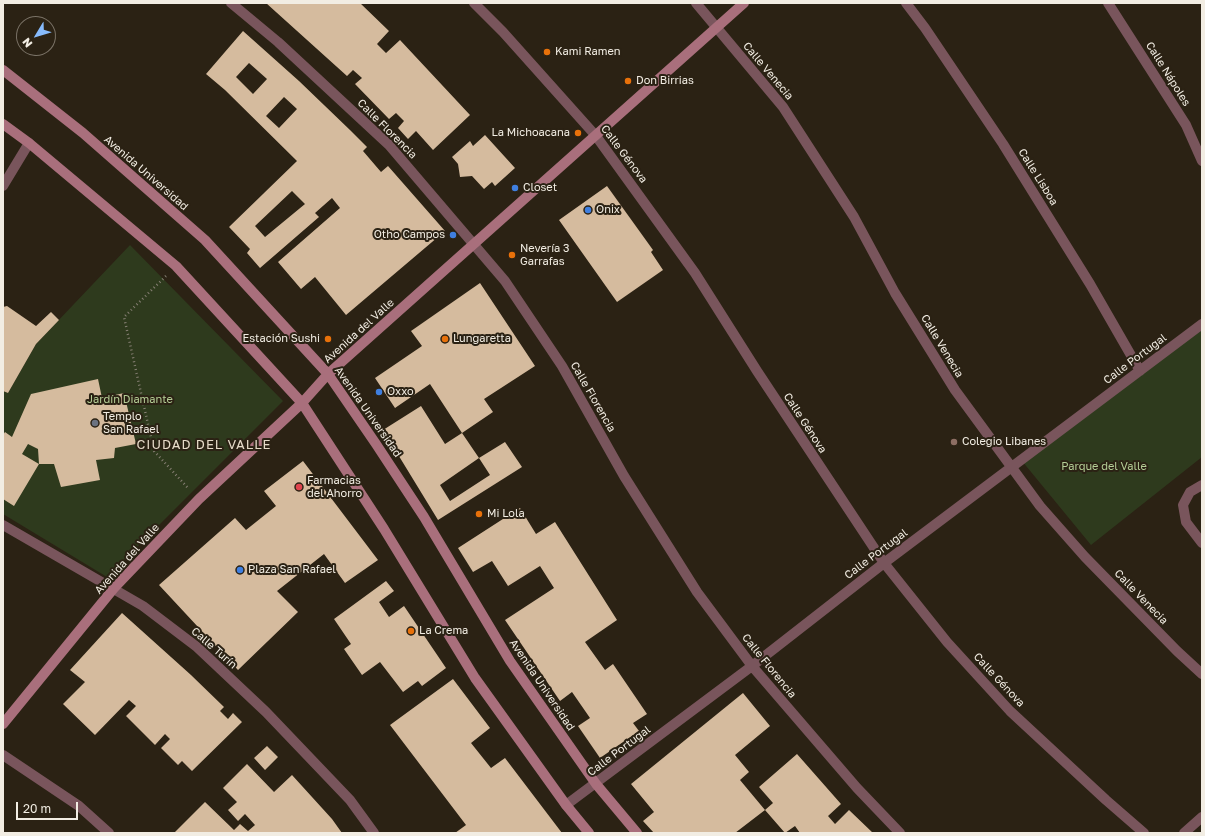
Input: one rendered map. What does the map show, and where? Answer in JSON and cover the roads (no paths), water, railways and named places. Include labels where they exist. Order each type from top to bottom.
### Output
[{"type":"main road","name":"Avenida del Valle","points":[[3,724],[114,588],[199,499],[302,403],[328,374],[744,3]]},
{"type":"main road","name":"Avenida Universidad","points":[[3,70],[83,133],[205,240],[328,374],[424,517],[510,661],[596,784],[637,833]]},
{"type":"main road","points":[[3,124],[29,143],[176,266],[302,403],[384,529],[475,678],[566,805],[589,833]]},
{"type":"street","name":"Calle Florencia","points":[[231,3],[278,42],[389,145],[505,281],[562,366],[624,476],[697,592],[752,666],[857,788],[900,833]]},
{"type":"street","name":"Calle Génova","points":[[474,3],[503,32],[596,136],[695,273],[770,391],[884,563],[947,642],[1010,711],[1144,833]]},
{"type":"street","name":"Calle Venecia","points":[[696,3],[783,107],[854,217],[895,293],[955,390],[1040,506],[1085,557],[1202,674]]},
{"type":"street","name":"Calle Lisboa","points":[[906,3],[926,28],[1007,151],[1090,284],[1140,371]]},
{"type":"street","name":"Calle Nápoles","points":[[1108,3],[1186,125],[1202,161]]},
{"type":"street","points":[[3,186],[29,143]]},
{"type":"street","name":"Calle Portugal","points":[[566,805],[596,784],[752,666],[884,563],[1202,324]]},
{"type":"street","points":[[1202,485],[1190,492],[1183,505],[1186,522],[1202,542]]},
{"type":"street","name":"Calle Turín","points":[[3,525],[143,606],[197,648],[260,707],[350,800],[374,833]]},
{"type":"street","points":[[3,755],[79,806],[109,833]]},
{"type":"street","points":[[1184,833],[1202,817]]},
{"type":"place","name":"Kami Ramen","points":[[547,52]]},
{"type":"place","name":"Don Birrias","points":[[628,81]]},
{"type":"place","name":"La Michoacana","points":[[578,133]]},
{"type":"place","name":"Closet","points":[[515,188]]},
{"type":"place","name":"Onix","points":[[588,210]]},
{"type":"place","name":"Otho Campos","points":[[453,235]]},
{"type":"place","name":"Nevería 3 Garrafas","points":[[512,255]]},
{"type":"place","name":"Estación Sushi","points":[[328,339]]},
{"type":"place","name":"Lungaretta","points":[[445,339]]},
{"type":"place","name":"Oxxo","points":[[379,392]]},
{"type":"place","name":"Templo San Rafael","points":[[95,423]]},
{"type":"place","name":"Colegio Libanes","points":[[954,442]]},
{"type":"place","name":"Farmacias del Ahorro","points":[[299,487]]},
{"type":"place","name":"Mi Lola","points":[[479,514]]},
{"type":"place","name":"Plaza San Rafael","points":[[240,570]]},
{"type":"place","name":"La Crema","points":[[411,631]]},
{"type":"district","name":"CIUDAD DEL VALLE","points":[[204,445]]},
{"type":"park label","name":"Jardín Diamante","points":[[130,400]]},
{"type":"park label","name":"Parque del Valle","points":[[1104,467]]}]
